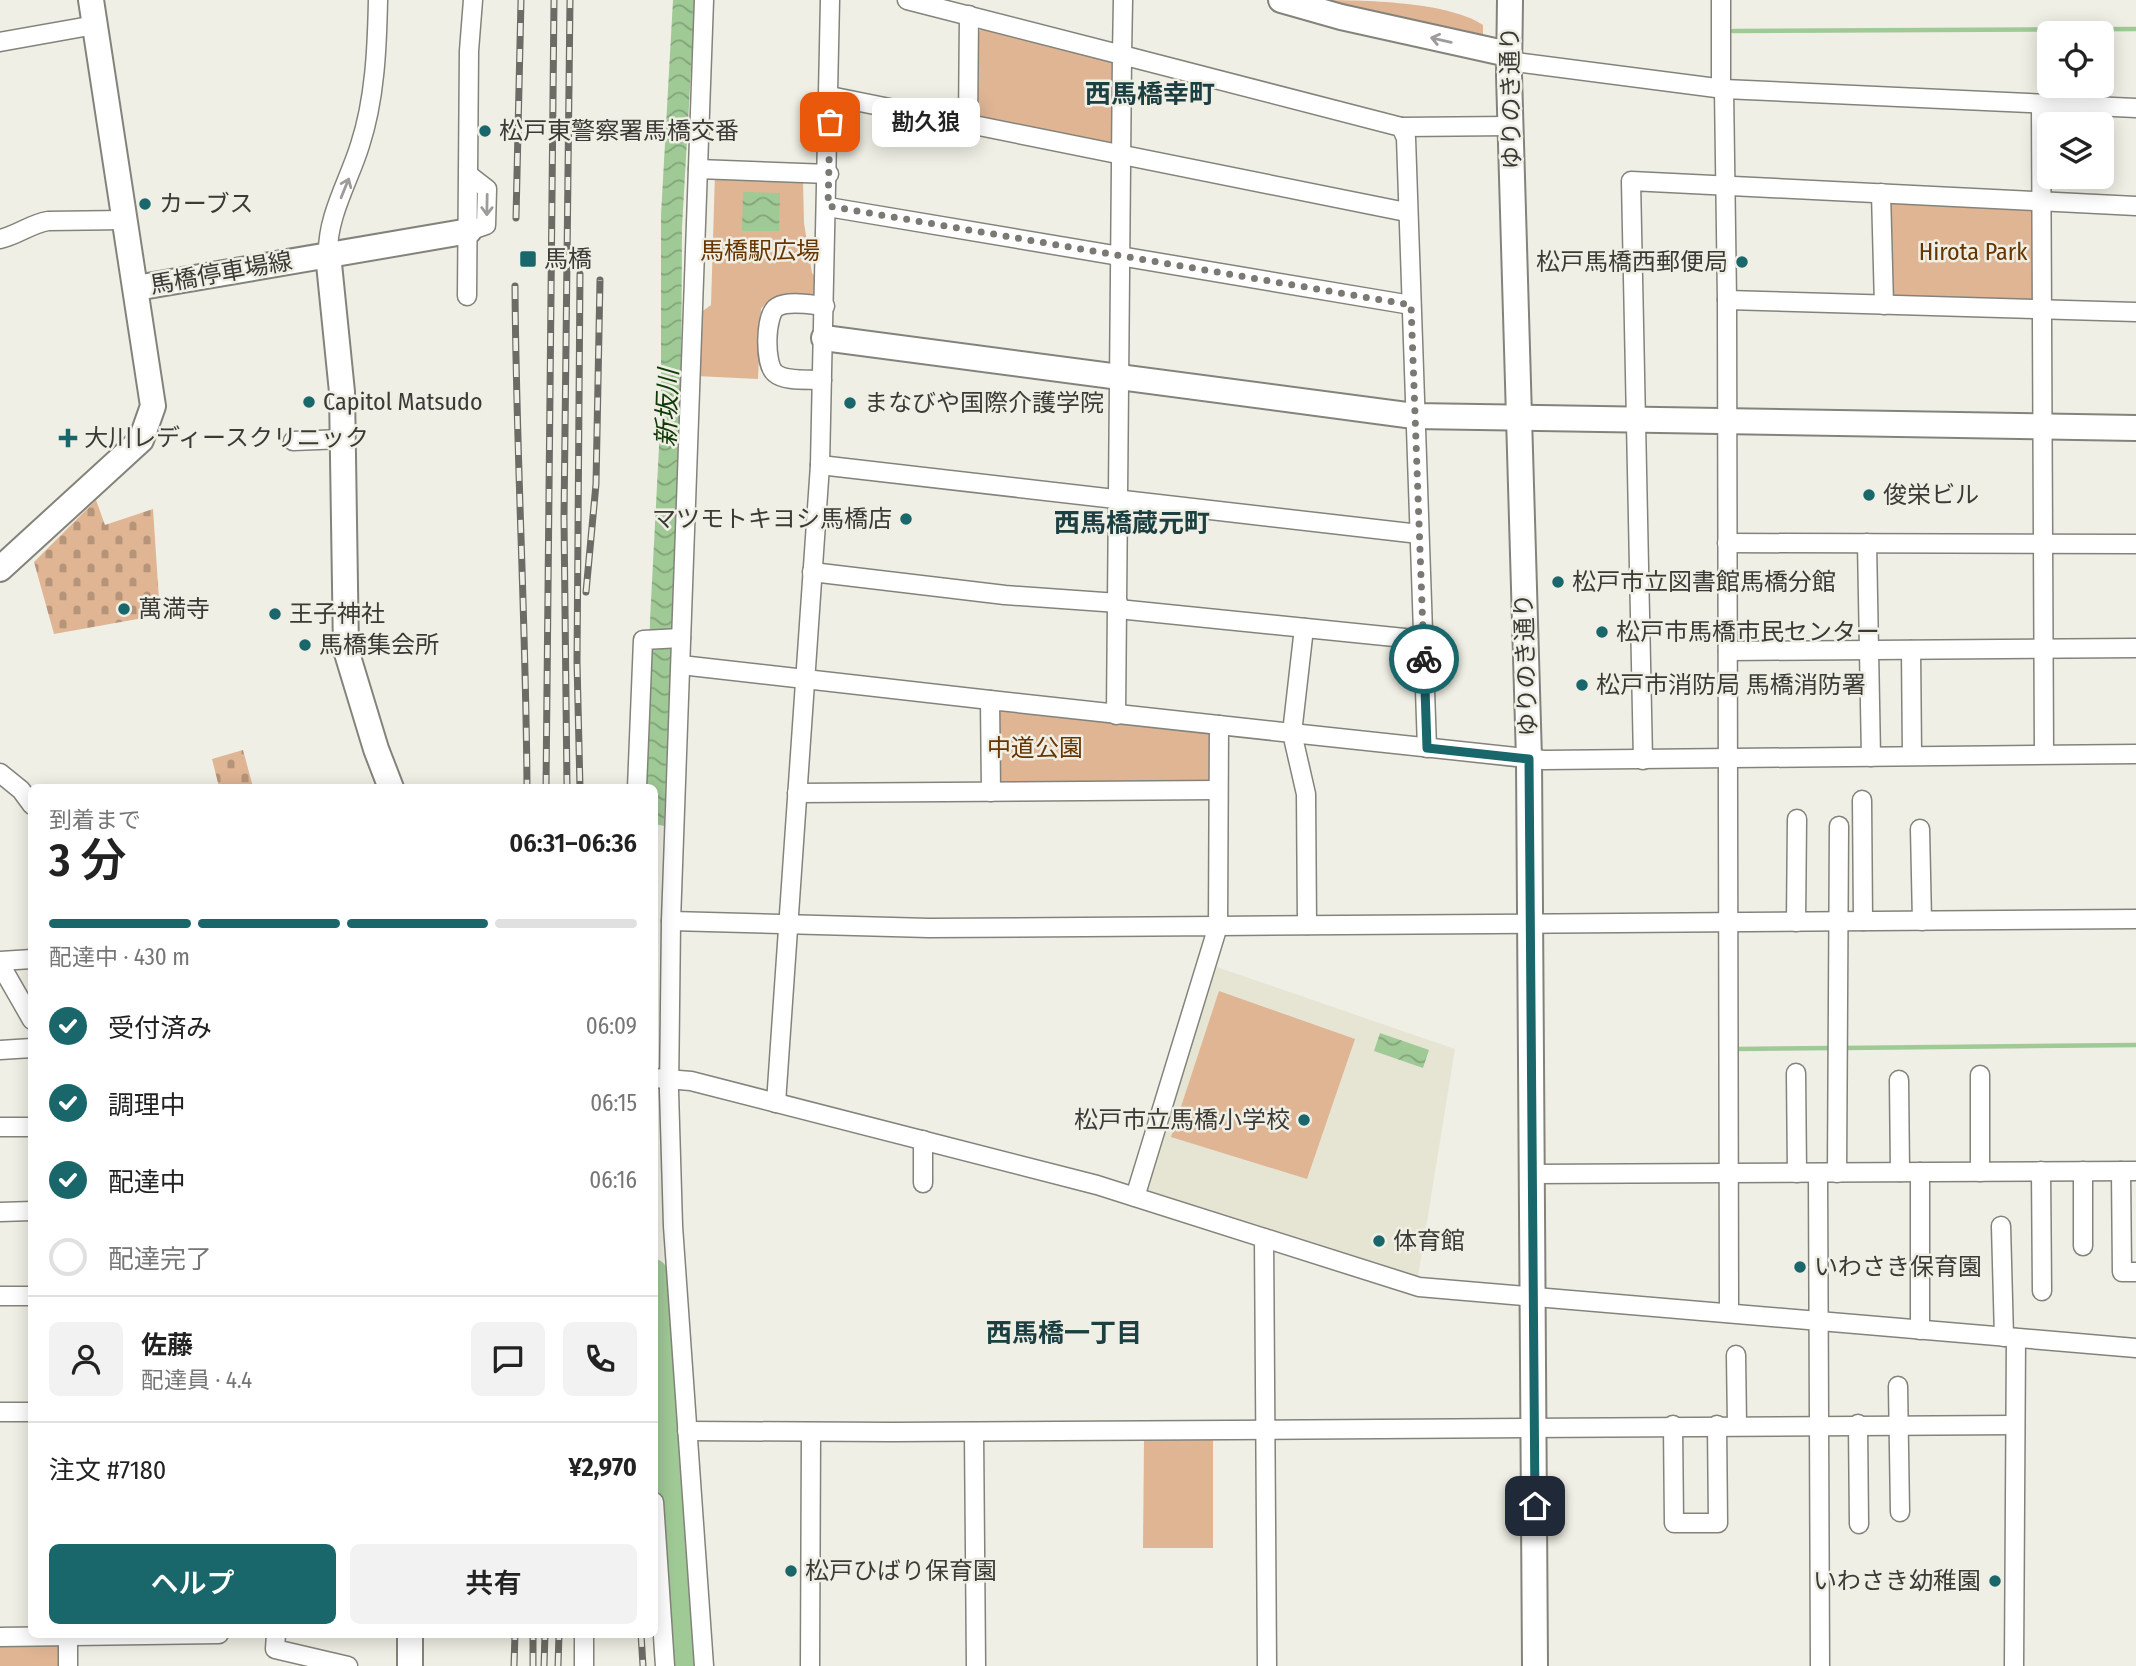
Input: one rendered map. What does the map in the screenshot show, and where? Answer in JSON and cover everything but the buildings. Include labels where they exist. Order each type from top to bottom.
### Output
[{"type":"street","name":"馬橋停車場線","points":[[91,0],[136,288],[469,231]]},
{"type":"street","points":[[378,0],[368,113],[361,144],[331,227],[328,254],[342,392],[346,650],[389,784]]},
{"type":"street","points":[[467,296],[469,51],[473,0]]},
{"type":"street","points":[[704,0],[681,665],[662,1078],[704,1666]]},
{"type":"street","points":[[776,1103],[820,465],[829,174],[830,0]]},
{"type":"street","points":[[907,0],[1401,127],[1511,126]]},
{"type":"street","points":[[1115,715],[1123,0]]},
{"type":"street","points":[[1267,0],[1508,58],[1722,88],[2136,108]]},
{"type":"street","points":[[1281,0],[1306,8]]},
{"type":"street","points":[[1721,0],[1727,300],[1728,1312]]},
{"type":"street","name":"ゆりのき通り","points":[[1507,1],[1529,759],[1535,1666]]},
{"type":"street","points":[[968,124],[969,15]]},
{"type":"street","points":[[0,42],[95,25]]},
{"type":"street","points":[[830,96],[1406,212]]},
{"type":"street","points":[[2040,104],[2044,754]]},
{"type":"street","points":[[1401,127],[1406,138],[1406,212],[1427,748]]},
{"type":"street","points":[[698,169],[829,174]]},
{"type":"street","points":[[1643,760],[1631,181],[2136,206]]},
{"type":"street","points":[[1881,193],[1884,305]]},
{"type":"street","points":[[828,206],[1411,305]]},
{"type":"street","points":[[0,239],[15,236],[36,223],[48,220],[124,220]]},
{"type":"street","points":[[0,569],[141,440],[148,426],[153,393],[136,288]]},
{"type":"street","points":[[1727,300],[2136,313]]},
{"type":"street","points":[[822,380],[775,374],[768,359],[769,318],[772,311],[785,304],[825,306]]},
{"type":"street","points":[[824,338],[1414,416],[2136,428]]},
{"type":"street","points":[[293,441],[343,439]]},
{"type":"street","points":[[820,465],[1419,534]]},
{"type":"street","points":[[1727,543],[2136,544]]},
{"type":"street","points":[[1867,543],[1871,757]]},
{"type":"street","points":[[812,572],[1424,640]]},
{"type":"street","points":[[1304,628],[1292,733],[1306,794],[1307,925]]},
{"type":"street","points":[[637,784],[643,640],[681,638]]},
{"type":"street","points":[[1728,651],[2136,648]]},
{"type":"street","points":[[1911,650],[1912,755]]},
{"type":"street","points":[[681,665],[1529,759],[2136,754]]},
{"type":"street","points":[[990,700],[991,792]]},
{"type":"street","points":[[1135,1197],[1218,926],[1219,725]]},
{"type":"street","points":[[0,772],[28,801]]},
{"type":"street","points":[[797,793],[1218,790]]},
{"type":"street","points":[[1862,800],[1863,922]]},
{"type":"street","points":[[1796,922],[1797,819]]},
{"type":"street","points":[[1837,1172],[1839,825]]},
{"type":"street","points":[[1920,829],[1922,921]]},
{"type":"street","points":[[671,921],[938,928],[2136,919]]},
{"type":"street","points":[[28,960],[0,963],[28,1013]]},
{"type":"street","points":[[0,1050],[28,1048]]},
{"type":"street","points":[[1796,1073],[1797,1173]]},
{"type":"street","points":[[1980,1075],[1980,1172]]},
{"type":"street","points":[[662,1078],[776,1103],[1135,1197],[1419,1287],[2136,1348]]},
{"type":"street","points":[[1899,1080],[1900,1172]]},
{"type":"street","points":[[0,1127],[28,1127]]},
{"type":"street","points":[[923,1140],[923,1183]]},
{"type":"street","points":[[2041,1171],[2042,1291]]},
{"type":"street","points":[[2082,1246],[2083,1171]]},
{"type":"street","points":[[1532,1174],[2129,1171],[2122,1272],[2136,1272]]},
{"type":"street","points":[[1920,1172],[1920,1330]]},
{"type":"street","points":[[1818,1173],[1820,1666]]},
{"type":"street","points":[[0,1212],[28,1211]]},
{"type":"street","points":[[2001,1226],[2015,1425],[2014,1666]]},
{"type":"street","points":[[1264,1238],[1267,1666]]},
{"type":"street","points":[[0,1296],[28,1296]]},
{"type":"street","points":[[1735,1355],[1737,1425]]},
{"type":"street","points":[[1899,1386],[1900,1512]]},
{"type":"street","points":[[0,1412],[28,1412]]},
{"type":"street","points":[[687,1431],[974,1432],[1819,1424],[2015,1425]]},
{"type":"street","points":[[1858,1424],[1859,1524]]},
{"type":"street","points":[[1673,1425],[1674,1523],[1718,1523],[1717,1425]]},
{"type":"street","points":[[810,1666],[811,1432]]},
{"type":"street","points":[[974,1432],[976,1666]]},
{"type":"street","points":[[658,1562],[665,1666]]},
{"type":"street","points":[[0,1637],[28,1636]]},
{"type":"street","points":[[68,1638],[68,1666]]},
{"type":"street","points":[[410,1638],[410,1666]]},
{"type":"street","points":[[584,1638],[584,1666]]},
{"type":"street","points":[[274,1650],[348,1666]]},
{"type":"shaded area","name":"松戸市立馬橋小学校","points":[[1214,966],[1455,1049],[1418,1277],[1143,1192]]},
{"type":"green space","points":[[1307,0],[1374,1],[1423,6],[1466,17],[1483,25],[1483,34],[1470,39]]},
{"type":"green space","points":[[985,25],[1108,58],[1117,65],[1116,138],[1112,144],[979,119],[975,115],[975,36]]},
{"type":"green space","name":"馬橋駅広場","points":[[715,173],[803,180],[804,223],[812,273],[818,279],[818,295],[780,296],[761,309],[758,379],[696,376],[700,313],[711,305]]},
{"type":"green space","name":"Hirota Park","points":[[1888,202],[2027,205],[2036,215],[2036,297],[2030,303],[1893,296]]},
{"type":"green space","points":[[96,500],[105,525],[153,509],[160,615],[54,634],[34,562]]},
{"type":"green space","name":"中道公園","points":[[1005,708],[1208,731],[1214,750],[1210,780],[1207,785],[1000,783],[996,777],[996,715]]},
{"type":"green space","points":[[243,750],[252,784],[218,784],[212,759]]},
{"type":"green space","points":[[1219,991],[1355,1039],[1307,1179],[1171,1137]]},
{"type":"green space","points":[[1144,1440],[1213,1440],[1213,1548],[1143,1548]]},
{"type":"green space","points":[[0,1643],[61,1644],[61,1666],[0,1666]]},
{"type":"water","points":[[673,0],[695,0],[682,227],[681,419],[664,826],[658,825],[658,784],[646,784],[650,620],[661,409],[661,215]]},
{"type":"water","points":[[743,192],[780,193],[779,231],[742,231]]},
{"type":"water","points":[[1380,1033],[1429,1050],[1423,1068],[1374,1051]]},
{"type":"waterway","points":[[1733,31],[2136,29]]},
{"type":"waterway","points":[[1843,1048],[2136,1045]]},
{"type":"waterway","points":[[1737,1049],[1834,1048]]},
{"type":"waterway","name":"新坂川","points":[[658,1326],[683,1666]]},
{"type":"railway","points":[[516,218],[521,0]]},
{"type":"railway","points":[[546,784],[554,0]]},
{"type":"railway","points":[[567,784],[564,518],[570,0]]},
{"type":"railway","points":[[580,274],[577,662],[580,784]]},
{"type":"railway","points":[[586,592],[596,484],[600,280]]},
{"type":"railway","points":[[515,286],[527,784]]},
{"type":"railway","points":[[514,1666],[515,1638]]},
{"type":"railway","points":[[533,1638],[533,1666]]},
{"type":"railway","points":[[544,1666],[545,1638]]},
{"type":"railway","points":[[558,1666],[559,1638]]},
{"type":"railway","points":[[641,1638],[643,1666]]},
{"type":"way so far","points":[[830,122],[828,206],[1411,305],[1424,659]]},
{"type":"place","name":"勘久狼","points":[[830,122]]},
{"type":"place","name":"松戸東警察署馬橋交番","points":[[485,131]]},
{"type":"place","name":"カーブス","points":[[145,204]]},
{"type":"place","name":"馬橋","points":[[528,259]]},
{"type":"place","name":"松戸馬橋西郵便局","points":[[1742,262]]},
{"type":"place","name":"Capitol Matsudo","points":[[309,402]]},
{"type":"place","name":"まなびや国際介護学院","points":[[850,403]]},
{"type":"place","name":"大川レディースクリニック","points":[[68,438]]},
{"type":"place","name":"俊栄ビル","points":[[1869,495]]},
{"type":"place","name":"マツモトキヨシ馬橋店","points":[[906,519]]},
{"type":"place","name":"松戸市立図書館馬橋分館","points":[[1558,582]]},
{"type":"place","name":"萬満寺","points":[[124,609]]},
{"type":"place","name":"王子神社","points":[[275,614]]},
{"type":"place","name":"松戸市馬橋市民センター","points":[[1602,632]]},
{"type":"place","name":"馬橋集会所","points":[[305,645]]},
{"type":"place","name":"松戸市消防局 馬橋消防署","points":[[1582,685]]},
{"type":"place","name":"松戸市立馬橋小学校","points":[[1304,1120]]},
{"type":"place","name":"体育館","points":[[1379,1241]]},
{"type":"place","name":"いわさき保育園","points":[[1800,1267]]},
{"type":"place","name":"松戸ひばり保育園","points":[[791,1571]]},
{"type":"place","name":"いわさき幼稚園","points":[[1995,1581]]},
{"type":"district","name":"西馬橋幸町","points":[[1150,94]]},
{"type":"district","name":"西馬橋蔵元町","points":[[1132,523]]},
{"type":"district","name":"西馬橋一丁目","points":[[1064,1333]]},
{"type":"route","points":[[1424,659],[1427,748],[1529,759],[1535,1506]]}]
